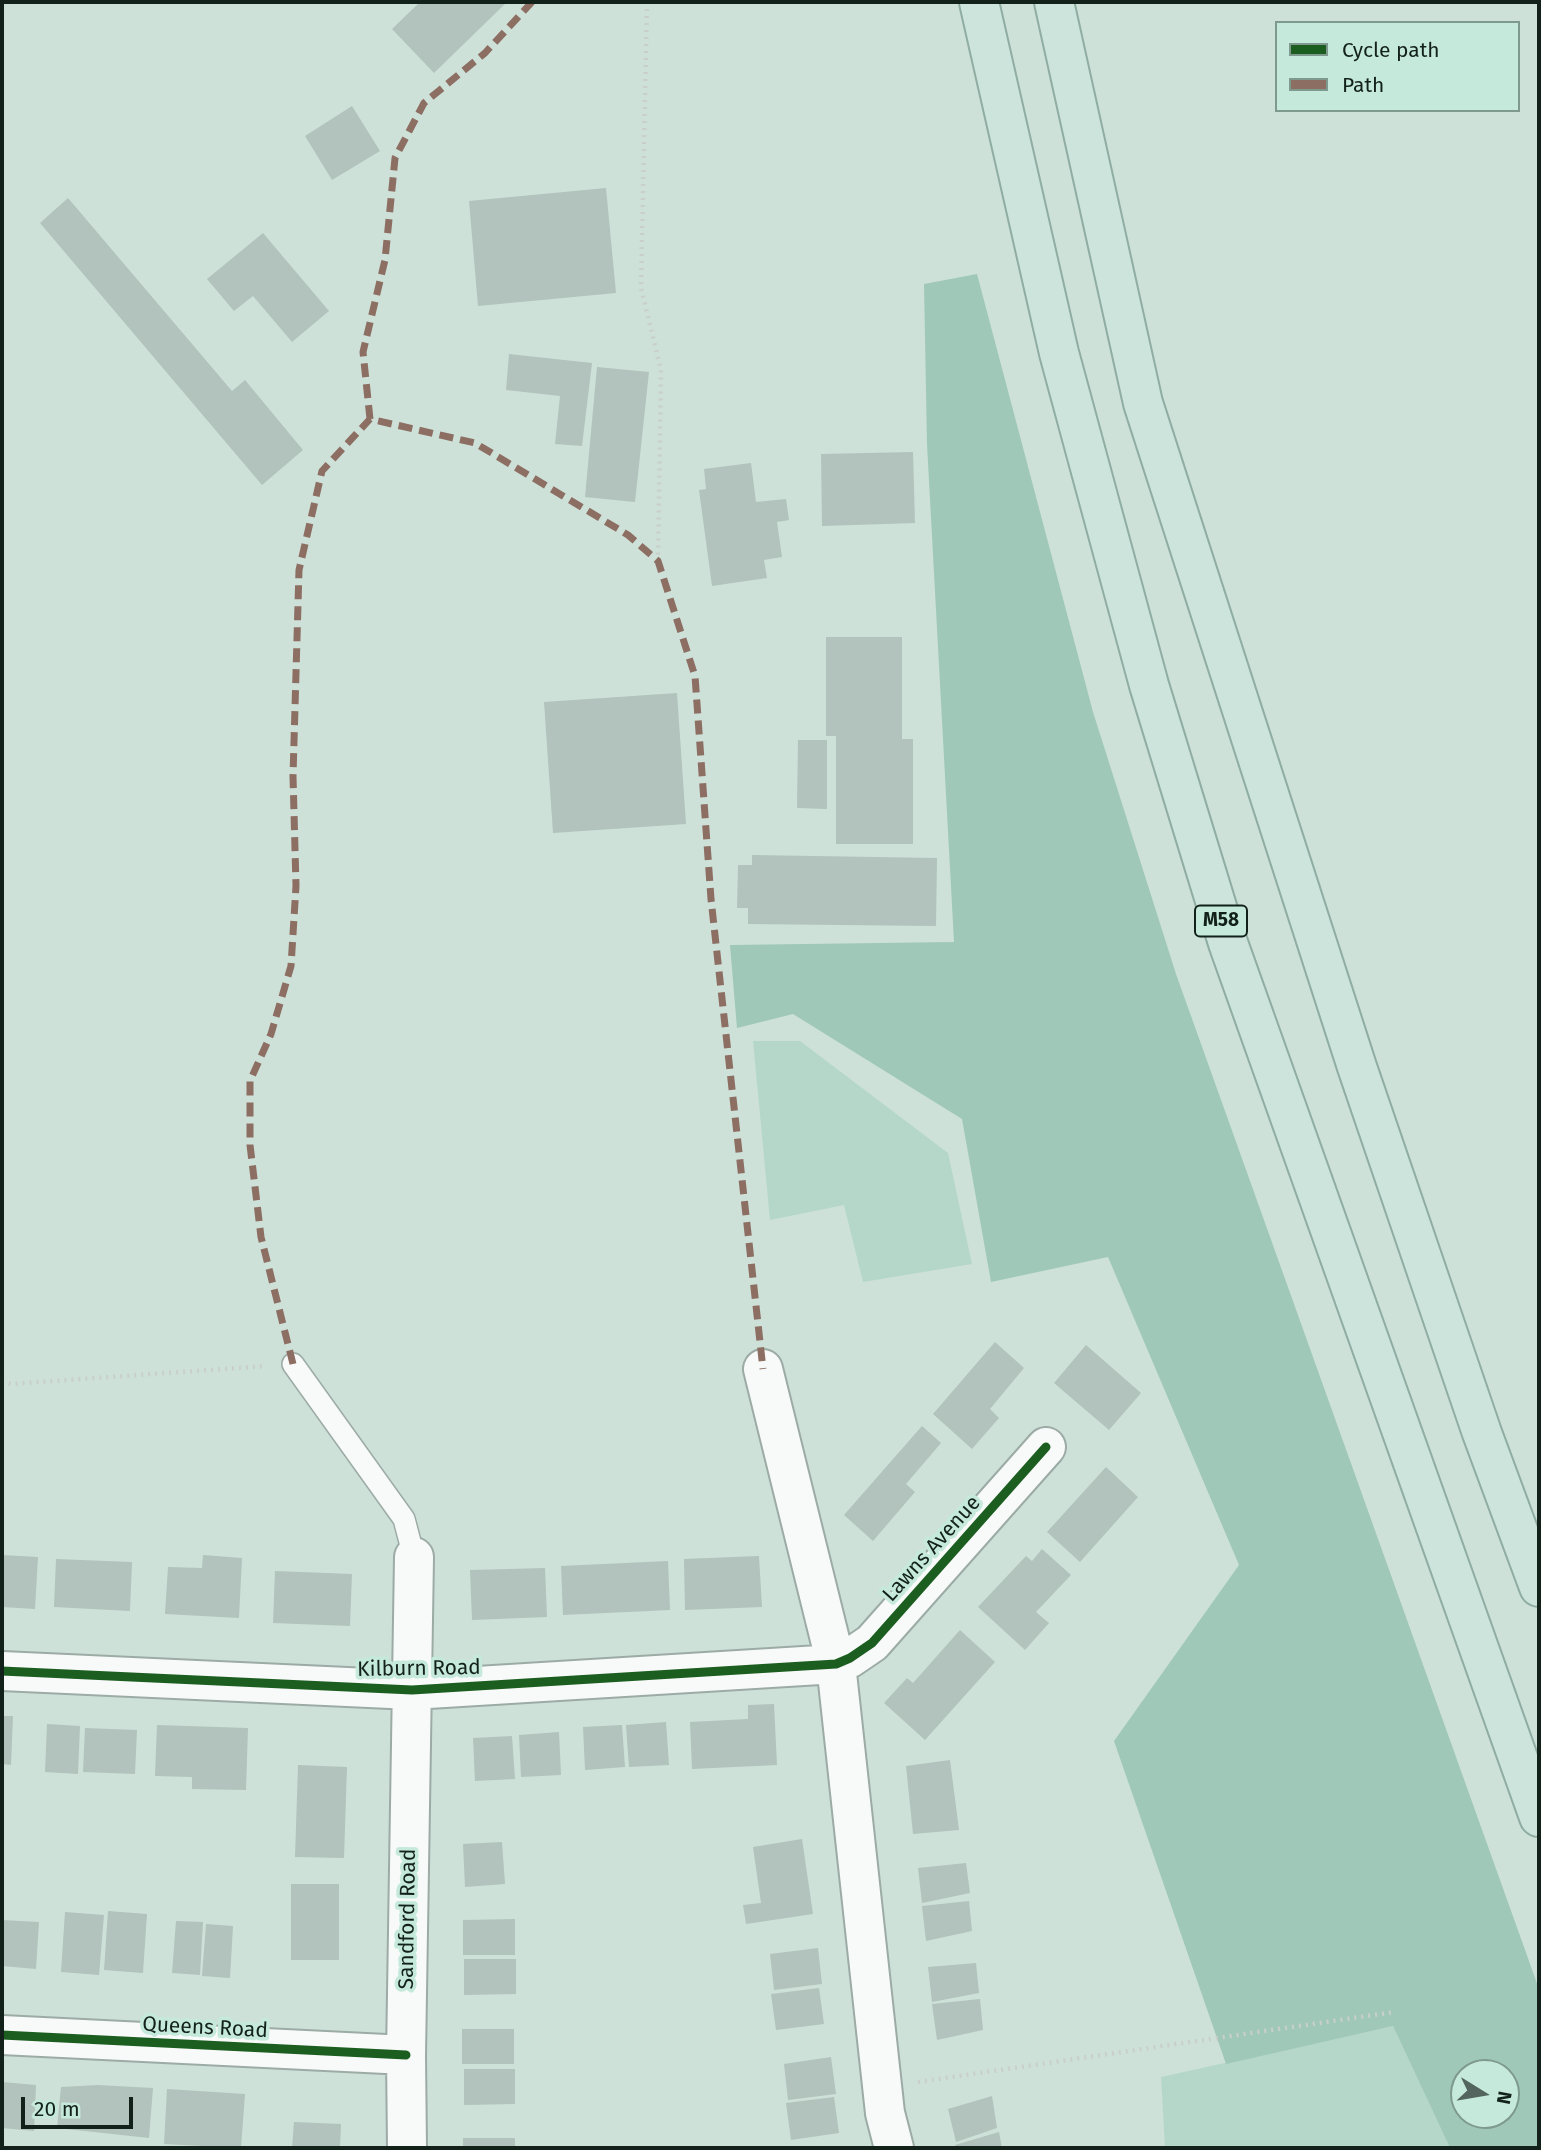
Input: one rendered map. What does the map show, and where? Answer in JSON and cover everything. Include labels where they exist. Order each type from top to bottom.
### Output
[{"type":"highway","name":"M58","points":[[979,2],[1059,352],[1149,685],[1228,943],[1539,1817]]},
{"type":"highway","points":[[1054,2],[1143,403],[1361,1080],[1482,1433],[1539,1587]]},
{"type":"street","points":[[763,1369],[836,1664],[885,2113],[894,2148]]},
{"type":"street","name":"Lawns Avenue","points":[[836,1664],[872,1643],[1046,1447]]},
{"type":"street","name":"Kilburn Road","points":[[412,1690],[414,1557]]},
{"type":"street","name":"Kilburn Road","points":[[2,1671],[412,1690],[836,1664]]},
{"type":"street","name":"Sandford Road","points":[[407,2148],[412,1690]]},
{"type":"street","name":"Queens Road","points":[[2,2035],[406,2055]]},
{"type":"lane","points":[[293,1364],[404,1519],[414,1557]]},
{"type":"path","points":[[647,2],[641,288],[661,370],[658,561]]},
{"type":"path","points":[[2,1381],[11,1384],[293,1364]]},
{"type":"path","points":[[883,2087],[1394,2012]]},
{"type":"green space","points":[[977,274],[1093,712],[1176,974],[1539,1989],[1539,2148],[1450,2148],[1393,2026],[1226,2064],[1114,1741],[1239,1565],[1108,1257],[991,1282],[962,1119],[793,1014],[737,1028],[730,945],[954,942],[927,444],[924,284]]},
{"type":"green space","points":[[753,1041],[800,1041],[948,1153],[972,1264],[863,1282],[844,1205],[770,1220]]},
{"type":"green space","points":[[1393,2026],[1450,2148],[1165,2148],[1161,2077]]},
{"type":"building","points":[[420,2],[507,2],[434,73],[392,29]]},
{"type":"building","points":[[352,106],[380,151],[332,180],[305,136]]},
{"type":"building","points":[[606,188],[616,293],[478,306],[469,201]]},
{"type":"building","points":[[68,198],[232,391],[245,380],[303,450],[262,485],[40,223]]},
{"type":"building","points":[[263,233],[329,311],[292,342],[253,296],[234,311],[207,279]]},
{"type":"building","points":[[509,354],[592,363],[582,446],[555,444],[560,396],[506,390]]},
{"type":"building","points":[[597,367],[649,372],[635,502],[585,497]]},
{"type":"building","points":[[913,452],[915,523],[822,526],[821,454]]},
{"type":"building","points":[[751,463],[756,502],[786,499],[789,520],[777,522],[782,557],[764,560],[767,578],[712,586],[699,490],[706,489],[704,469]]},
{"type":"building","points":[[826,637],[902,637],[902,739],[913,739],[913,844],[836,844],[836,736],[826,736]]},
{"type":"building","points":[[677,693],[686,824],[553,833],[544,702]]},
{"type":"building","points":[[798,740],[827,740],[827,809],[797,808]]},
{"type":"building","points":[[752,855],[937,858],[936,926],[748,924],[748,908],[737,908],[738,865],[752,865]]},
{"type":"building","points":[[995,1342],[1024,1368],[990,1409],[999,1418],[972,1449],[933,1414]]},
{"type":"building","points":[[1086,1345],[1141,1393],[1109,1430],[1054,1383]]},
{"type":"building","points":[[922,1426],[941,1443],[906,1484],[915,1492],[873,1541],[844,1515]]},
{"type":"building","points":[[1106,1467],[1138,1497],[1080,1562],[1047,1532]]},
{"type":"building","points":[[1042,1549],[1071,1575],[1036,1612],[1049,1623],[1025,1650],[978,1607],[1026,1556],[1032,1561]]},
{"type":"building","points":[[2,1555],[38,1557],[35,1609],[2,1607]]},
{"type":"building","points":[[203,1555],[242,1558],[239,1618],[165,1614],[168,1567],[202,1568]]},
{"type":"building","points":[[759,1556],[762,1607],[685,1610],[684,1559]]},
{"type":"building","points":[[56,1559],[132,1562],[130,1611],[54,1607]]},
{"type":"building","points":[[668,1561],[670,1610],[563,1615],[561,1566]]},
{"type":"building","points":[[545,1568],[547,1617],[472,1620],[470,1570]]},
{"type":"building","points":[[275,1571],[352,1574],[350,1626],[273,1623]]},
{"type":"building","points":[[960,1630],[995,1662],[925,1740],[884,1703],[907,1678],[913,1683]]},
{"type":"building","points":[[774,1704],[777,1765],[692,1769],[690,1722],[748,1719],[748,1705]]},
{"type":"building","points":[[2,1716],[13,1716],[11,1765],[2,1764]]},
{"type":"building","points":[[666,1722],[669,1765],[629,1767],[626,1725]]},
{"type":"building","points":[[47,1724],[80,1726],[78,1774],[45,1772]]},
{"type":"building","points":[[157,1725],[248,1728],[246,1790],[192,1789],[192,1777],[155,1776]]},
{"type":"building","points":[[622,1725],[625,1767],[585,1770],[583,1727]]},
{"type":"building","points":[[85,1728],[137,1730],[135,1774],[83,1772]]},
{"type":"building","points":[[559,1732],[561,1775],[521,1777],[519,1735]]},
{"type":"building","points":[[512,1736],[515,1779],[475,1781],[473,1738]]},
{"type":"building","points":[[950,1760],[959,1830],[913,1834],[906,1766]]},
{"type":"building","points":[[298,1765],[347,1767],[344,1858],[295,1857]]},
{"type":"building","points":[[802,1839],[813,1914],[746,1924],[743,1905],[761,1903],[753,1847]]},
{"type":"building","points":[[502,1842],[505,1884],[465,1887],[463,1844]]},
{"type":"building","points":[[966,1863],[970,1893],[922,1903],[918,1868]]},
{"type":"building","points":[[291,1884],[339,1884],[339,1960],[291,1960]]},
{"type":"building","points":[[969,1901],[972,1931],[926,1941],[922,1906]]},
{"type":"building","points":[[108,1911],[147,1914],[143,1973],[104,1970]]},
{"type":"building","points":[[65,1912],[104,1915],[99,1975],[61,1972]]},
{"type":"building","points":[[515,1919],[515,1955],[463,1955],[463,1920]]},
{"type":"building","points":[[2,1920],[39,1922],[36,1969],[2,1966]]},
{"type":"building","points":[[176,1921],[203,1922],[200,1975],[172,1973]]},
{"type":"building","points":[[206,1924],[233,1926],[230,1978],[202,1976]]},
{"type":"building","points":[[818,1948],[822,1984],[774,1990],[770,1954]]},
{"type":"building","points":[[464,1959],[516,1959],[516,1994],[464,1995]]},
{"type":"building","points":[[976,1963],[979,1993],[932,2002],[928,1967]]},
{"type":"building","points":[[819,1988],[824,2024],[776,2030],[771,1994]]},
{"type":"building","points":[[980,1999],[983,2030],[937,2040],[932,2004]]},
{"type":"building","points":[[462,2029],[514,2029],[514,2064],[462,2064]]},
{"type":"building","points":[[831,2057],[836,2094],[788,2100],[784,2064]]},
{"type":"building","points":[[464,2069],[515,2069],[515,2104],[464,2105]]},
{"type":"building","points":[[2,2082],[36,2085],[34,2131],[2,2128]]},
{"type":"building","points":[[98,2085],[153,2088],[149,2138],[57,2128],[61,2087]]},
{"type":"building","points":[[167,2089],[245,2094],[241,2148],[164,2144]]},
{"type":"building","points":[[992,2096],[997,2128],[956,2142],[948,2109]]},
{"type":"building","points":[[834,2097],[839,2133],[791,2140],[786,2103]]},
{"type":"building","points":[[294,2122],[341,2124],[340,2148],[292,2148]]},
{"type":"building","points":[[999,2132],[1002,2148],[956,2148],[955,2145]]},
{"type":"building","points":[[463,2138],[515,2138],[515,2148],[463,2148]]},
{"type":"marked path","points":[[370,419],[363,352],[385,260],[395,158],[424,103],[485,53],[532,2]]},
{"type":"marked path","points":[[293,1364],[261,1237],[250,1145],[250,1081],[271,1034],[291,966],[296,886],[293,776],[299,570],[322,471],[370,419],[475,443],[628,535],[658,561],[695,676],[711,899],[763,1369]]},
{"type":"cycle path","points":[[2,1671],[412,1690],[836,1664],[872,1643],[1046,1447]]},
{"type":"cycle path","points":[[2,2035],[406,2055]]}]
